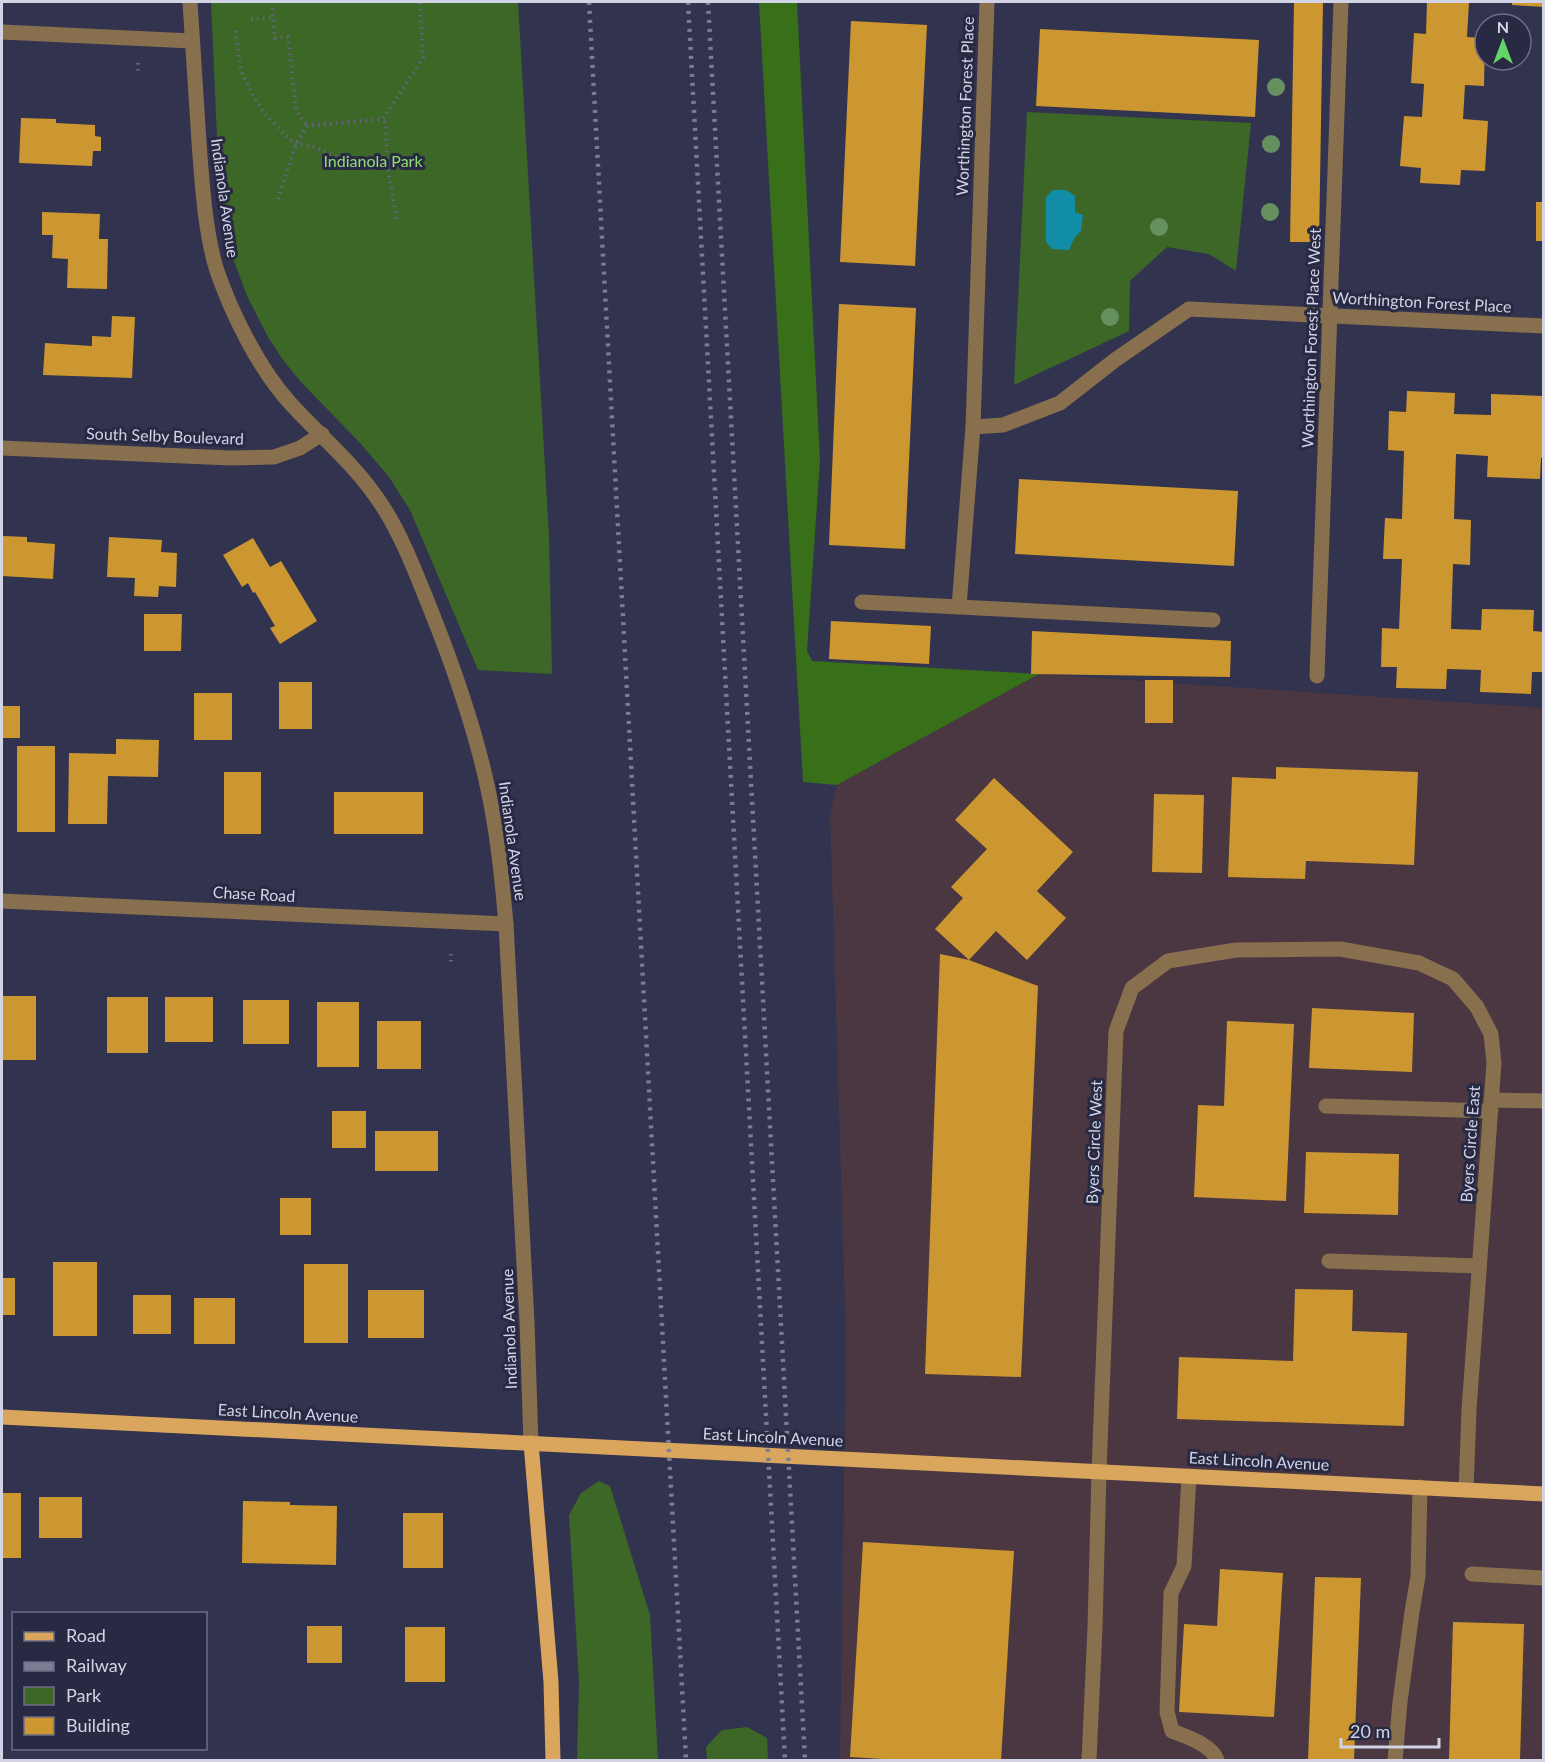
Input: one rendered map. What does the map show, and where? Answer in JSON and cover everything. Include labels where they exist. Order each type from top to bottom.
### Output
[{"type":"main road","name":"East Lincoln Avenue","points":[[2,1417],[1544,1494]]},
{"type":"main road","name":"Indianola Avenue","points":[[531,1443],[551,1682],[553,1761]]},
{"type":"street","name":"Indianola Avenue","points":[[190,2],[201,180],[217,270],[236,317],[262,365],[288,401],[322,434],[384,507],[419,581],[447,651],[477,742],[490,795],[502,872],[506,924],[527,1322],[531,1443]]},
{"type":"street","name":"Worthington Forest Place","points":[[959,607],[973,427],[987,2]]},
{"type":"street","name":"Worthington Forest Place West","points":[[1317,676],[1341,2]]},
{"type":"street","points":[[2,32],[192,41]]},
{"type":"street","name":"Worthington Forest Place","points":[[973,427],[1003,425],[1060,403],[1115,360],[1189,309],[1544,326]]},
{"type":"street","name":"South Selby Boulevard","points":[[2,448],[230,458],[274,457],[300,448],[322,434]]},
{"type":"street","points":[[862,602],[1213,620]]},
{"type":"street","name":"Chase Road","points":[[2,901],[506,924]]},
{"type":"street","name":"Byers Circle East","points":[[1293,949],[1340,949],[1419,963],[1453,979],[1477,1007],[1491,1034],[1494,1064],[1468,1410],[1466,1490]]},
{"type":"street","name":"Byers Circle West","points":[[1089,1761],[1116,1031],[1132,988],[1168,961],[1236,950],[1293,949]]},
{"type":"street","points":[[1326,1106],[1491,1105],[1544,1101]]},
{"type":"street","points":[[1329,1260],[1479,1266]]},
{"type":"street","points":[[1189,1476],[1184,1566],[1171,1593],[1167,1712],[1172,1731],[1197,1742],[1215,1755],[1217,1761]]},
{"type":"street","points":[[1395,1761],[1418,1576],[1420,1487]]},
{"type":"street","points":[[1472,1574],[1544,1578]]},
{"type":"path","points":[[272,2],[274,38],[288,37],[296,110],[307,126]]},
{"type":"path","points":[[383,119],[423,58],[420,2]]},
{"type":"path","points":[[251,19],[273,18]]},
{"type":"path","points":[[236,31],[240,66],[252,94],[265,114],[290,140],[296,144],[312,146],[354,165],[387,164]]},
{"type":"path","points":[[307,126],[383,119]]},
{"type":"path","points":[[383,119],[386,124],[387,164],[397,220]]},
{"type":"path","points":[[278,200],[296,144],[307,126]]},
{"type":"path","points":[[451,954],[451,962]]},
{"type":"shaded area","points":[[1039,674],[1543,708],[1543,1760],[840,1760],[846,1342],[830,814],[837,785]]},
{"type":"green space","name":"Indianola Park","points":[[211,2],[518,2],[549,536],[552,674],[478,670],[410,510],[389,477],[283,360],[247,296],[231,253],[219,183]]},
{"type":"green space","points":[[759,2],[797,2],[820,460],[807,651],[812,661],[1039,674],[837,785],[803,782]]},
{"type":"green space","points":[[1027,112],[1251,123],[1236,271],[1209,254],[1167,247],[1130,281],[1129,331],[1014,385]]},
{"type":"green space","points":[[599,1481],[610,1486],[650,1615],[658,1760],[577,1760],[579,1682],[569,1515],[581,1493]]},
{"type":"green space","points":[[747,1727],[767,1738],[768,1760],[707,1760],[706,1747],[722,1730]]},
{"type":"water","points":[[1053,190],[1066,190],[1075,196],[1075,212],[1083,215],[1081,231],[1075,237],[1069,250],[1052,249],[1046,242],[1046,197]]},
{"type":"building","points":[[1294,2],[1323,2],[1319,242],[1290,242]]},
{"type":"building","points":[[1427,2],[1469,2],[1467,37],[1473,37],[1473,72],[1484,72],[1484,86],[1465,85],[1463,119],[1488,121],[1485,171],[1461,170],[1460,185],[1420,183],[1421,168],[1400,166],[1404,116],[1422,117],[1424,84],[1411,83],[1414,33],[1426,34]]},
{"type":"building","points":[[1512,2],[1544,2],[1544,7],[1512,5]]},
{"type":"building","points":[[851,21],[927,25],[915,266],[840,262]]},
{"type":"building","points":[[1040,29],[1259,40],[1255,117],[1036,106]]},
{"type":"building","points":[[21,118],[56,119],[56,123],[95,125],[95,136],[101,137],[101,151],[93,151],[92,166],[19,163]]},
{"type":"building","points":[[1536,202],[1544,202],[1544,241],[1536,241]]},
{"type":"building","points":[[42,212],[100,214],[99,239],[108,239],[107,289],[67,288],[68,259],[52,258],[53,235],[42,235]]},
{"type":"building","points":[[839,304],[916,308],[905,549],[829,545]]},
{"type":"building","points":[[112,316],[135,317],[132,378],[43,375],[45,343],[92,346],[92,336],[111,337]]},
{"type":"building","points":[[1407,391],[1455,393],[1454,414],[1491,415],[1491,394],[1543,396],[1544,458],[1541,458],[1540,479],[1487,477],[1488,456],[1456,454],[1454,519],[1471,520],[1470,565],[1453,564],[1451,629],[1481,630],[1482,609],[1534,610],[1533,631],[1544,632],[1544,672],[1532,672],[1531,694],[1480,692],[1481,670],[1447,669],[1446,689],[1396,688],[1397,667],[1381,667],[1382,628],[1399,629],[1402,559],[1383,559],[1385,518],[1402,519],[1404,451],[1388,450],[1389,411],[1406,412]]},
{"type":"building","points":[[1019,479],[1238,491],[1234,566],[1015,554]]},
{"type":"building","points":[[3,536],[27,537],[27,542],[55,544],[53,579],[2,576]]},
{"type":"building","points":[[109,537],[162,540],[161,552],[177,553],[176,587],[159,586],[158,597],[134,596],[135,578],[107,577]]},
{"type":"building","points":[[253,538],[270,567],[281,561],[317,621],[280,644],[270,628],[275,626],[255,592],[253,593],[248,583],[242,587],[223,555]]},
{"type":"building","points":[[144,614],[182,614],[181,651],[144,651]]},
{"type":"building","points":[[831,621],[931,626],[929,664],[829,659]]},
{"type":"building","points":[[1032,631],[1231,641],[1230,677],[1031,674]]},
{"type":"building","points":[[1145,680],[1173,680],[1173,723],[1145,723]]},
{"type":"building","points":[[279,682],[312,682],[312,729],[279,729]]},
{"type":"building","points":[[194,693],[232,693],[232,740],[194,740]]},
{"type":"building","points":[[2,706],[20,706],[20,738],[2,738]]},
{"type":"building","points":[[116,739],[159,740],[158,777],[108,776],[107,824],[68,824],[69,753],[116,754]]},
{"type":"building","points":[[17,746],[55,746],[55,832],[17,832]]},
{"type":"building","points":[[1276,767],[1418,772],[1414,865],[1306,861],[1305,879],[1228,877],[1232,777],[1276,779]]},
{"type":"building","points":[[224,772],[261,772],[261,834],[224,834]]},
{"type":"building","points":[[994,778],[1073,852],[1037,891],[1066,918],[1027,960],[996,931],[969,960],[935,929],[963,898],[951,887],[987,849],[955,820]]},
{"type":"building","points":[[334,792],[423,792],[423,834],[334,834]]},
{"type":"building","points":[[1154,794],[1204,795],[1202,873],[1152,872]]},
{"type":"building","points":[[940,954],[969,960],[1038,986],[1021,1377],[925,1374]]},
{"type":"building","points":[[2,996],[36,996],[36,1060],[2,1060]]},
{"type":"building","points":[[107,997],[148,997],[148,1053],[107,1053]]},
{"type":"building","points":[[165,997],[213,997],[213,1042],[165,1042]]},
{"type":"building","points":[[243,1000],[289,1000],[289,1044],[243,1044]]},
{"type":"building","points":[[317,1002],[359,1002],[359,1067],[317,1067]]},
{"type":"building","points":[[1312,1008],[1414,1013],[1412,1072],[1309,1068]]},
{"type":"building","points":[[377,1021],[421,1021],[421,1069],[377,1069]]},
{"type":"building","points":[[1227,1021],[1294,1024],[1286,1201],[1194,1197],[1198,1105],[1224,1106]]},
{"type":"building","points":[[332,1111],[366,1111],[366,1148],[332,1148]]},
{"type":"building","points":[[375,1131],[438,1131],[438,1171],[375,1171]]},
{"type":"building","points":[[1306,1152],[1399,1154],[1398,1215],[1304,1213]]},
{"type":"building","points":[[280,1198],[311,1198],[311,1235],[280,1235]]},
{"type":"building","points":[[53,1262],[97,1262],[97,1336],[53,1336]]},
{"type":"building","points":[[304,1264],[348,1264],[348,1343],[304,1343]]},
{"type":"building","points":[[2,1278],[15,1278],[15,1315],[2,1315]]},
{"type":"building","points":[[1295,1289],[1353,1290],[1352,1331],[1407,1333],[1404,1426],[1177,1419],[1179,1357],[1293,1361]]},
{"type":"building","points":[[368,1290],[424,1290],[424,1338],[368,1338]]},
{"type":"building","points":[[133,1295],[171,1295],[171,1334],[133,1334]]},
{"type":"building","points":[[194,1298],[235,1298],[235,1344],[194,1344]]},
{"type":"building","points":[[2,1493],[21,1493],[21,1558],[2,1558]]},
{"type":"building","points":[[39,1497],[82,1497],[82,1538],[39,1538]]},
{"type":"building","points":[[243,1501],[337,1506],[336,1565],[242,1563]]},
{"type":"building","points":[[403,1513],[443,1513],[443,1568],[403,1568]]},
{"type":"building","points":[[863,1542],[1014,1551],[1001,1760],[900,1760],[850,1757]]},
{"type":"building","points":[[1220,1569],[1283,1573],[1274,1717],[1179,1712],[1184,1624],[1217,1626]]},
{"type":"building","points":[[1315,1577],[1361,1578],[1354,1760],[1308,1760]]},
{"type":"building","points":[[1453,1622],[1524,1624],[1520,1760],[1449,1760]]},
{"type":"building","points":[[307,1626],[342,1626],[342,1663],[307,1663]]},
{"type":"building","points":[[405,1627],[445,1627],[445,1682],[405,1682]]},
{"type":"railway","points":[[589,2],[686,1760]]},
{"type":"railway","points":[[688,2],[785,1760]]},
{"type":"railway","points":[[708,2],[805,1760]]}]
